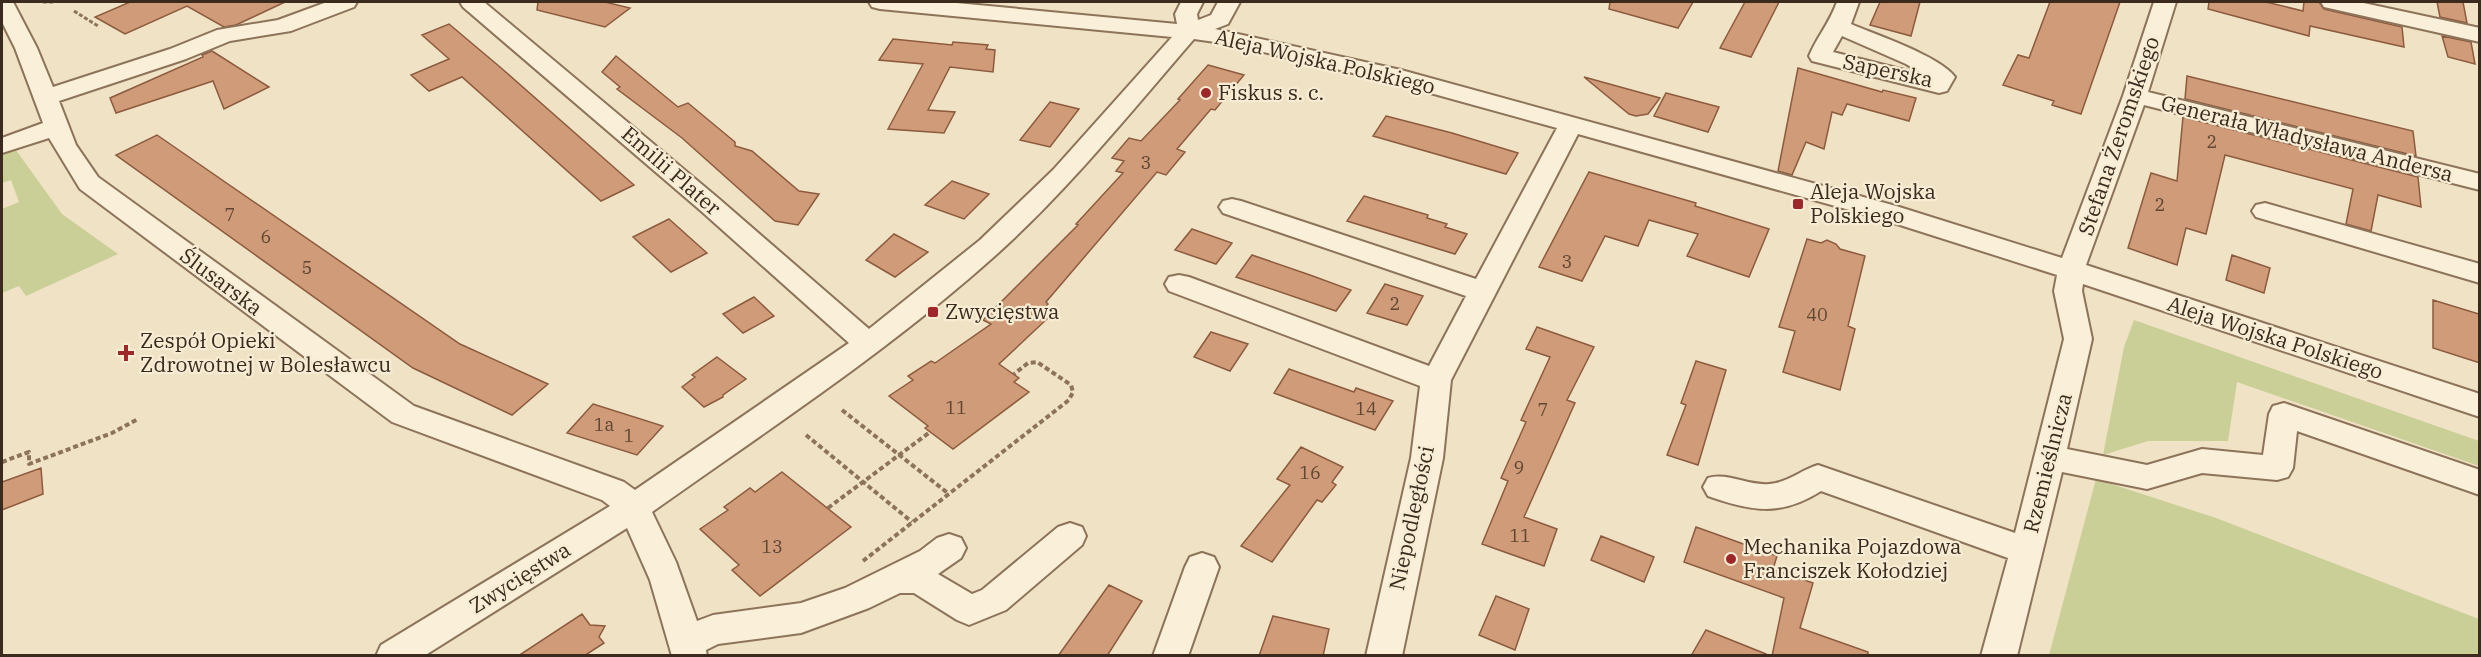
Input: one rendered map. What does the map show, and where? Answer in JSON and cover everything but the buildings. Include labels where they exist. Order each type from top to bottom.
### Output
[{"type":"street","name":"Ślusarska","points":[[2,2],[26,48],[63,145],[89,183],[403,414],[613,491],[632,509]]},
{"type":"street","points":[[2,146],[50,112],[225,34],[284,26],[346,2]]},
{"type":"street","name":"Emilii Plater","points":[[471,2],[710,204],[868,344]]},
{"type":"street","name":"Aleja Wojska Polskiego","points":[[880,2],[1229,37],[1337,61],[1887,212],[2071,270],[2480,406]]},
{"type":"street","points":[[1192,2],[1186,14],[1189,32],[1220,19],[1229,2]]},
{"type":"street","name":"Saperska","points":[[1839,27],[1848,2]]},
{"type":"street","name":"Stefana Żeromskiego","points":[[2071,270],[2135,96],[2165,2]]},
{"type":"street","points":[[2332,2],[2480,35]]},
{"type":"street","name":"Zwycięstwa","points":[[393,656],[632,509],[868,344],[923,302],[989,246],[1046,192],[1189,32]]},
{"type":"street","points":[[2,56],[26,48]]},
{"type":"street","name":"Generała Władysława Andersa","points":[[2135,96],[2480,183]]},
{"type":"street","name":"Niepodległości","points":[[1384,656],[1427,458],[1436,380],[1481,291],[1571,125]]},
{"type":"street","points":[[1232,207],[1481,291]]},
{"type":"street","points":[[2265,211],[2480,274]]},
{"type":"street","name":"Rzemieślnicza","points":[[1999,656],[2078,339],[2068,291],[2071,270]]},
{"type":"street","points":[[1179,284],[1436,380]]},
{"type":"street","points":[[2050,458],[2148,477],[2202,461],[2277,468],[2284,414],[2480,483]]},
{"type":"street","points":[[1719,487],[1747,497],[1765,498],[1787,495],[1818,477],[2027,551]]},
{"type":"street","points":[[632,509],[662,570],[688,649],[713,630],[801,618],[857,598],[900,579],[932,561],[949,548]]},
{"type":"street","points":[[900,579],[919,579],[969,610],[994,600],[1070,537]]},
{"type":"street","points":[[1170,656],[1202,567]]},
{"type":"path","points":[[43,2],[55,2]]},
{"type":"path","points":[[74,11],[98,26]]},
{"type":"path","points":[[856,566],[1069,400],[1074,392],[1071,385],[1037,362],[1028,363],[1014,374]]},
{"type":"path","points":[[842,410],[949,494]]},
{"type":"path","points":[[2,462],[29,452],[29,464],[112,433],[138,419]]},
{"type":"path","points":[[828,508],[930,432]]},
{"type":"path","points":[[806,435],[912,522]]},
{"type":"green space","points":[[13,146],[62,214],[118,254],[26,296],[19,286],[2,293],[2,209],[19,202],[11,180],[2,183],[2,150]]},
{"type":"green space","points":[[2134,320],[2479,441],[2479,466],[2237,382],[2228,441],[2148,441],[2103,455],[2124,347]]},
{"type":"green space","points":[[2096,479],[2216,518],[2479,619],[2479,655],[2049,655]]},
{"type":"place","name":"Fiskus s. c.","points":[[1206,93]]},
{"type":"place","name":"Aleja Wojska Polskiego","points":[[1798,204]]},
{"type":"place","name":"Zwycięstwa","points":[[933,312]]},
{"type":"place","name":"Zespół Opieki Zdrowotnej w Bolesławcu","points":[[126,353]]},
{"type":"place","name":"Mechanika Pojazdowa Franciszek Kołodziej","points":[[1731,559]]}]
